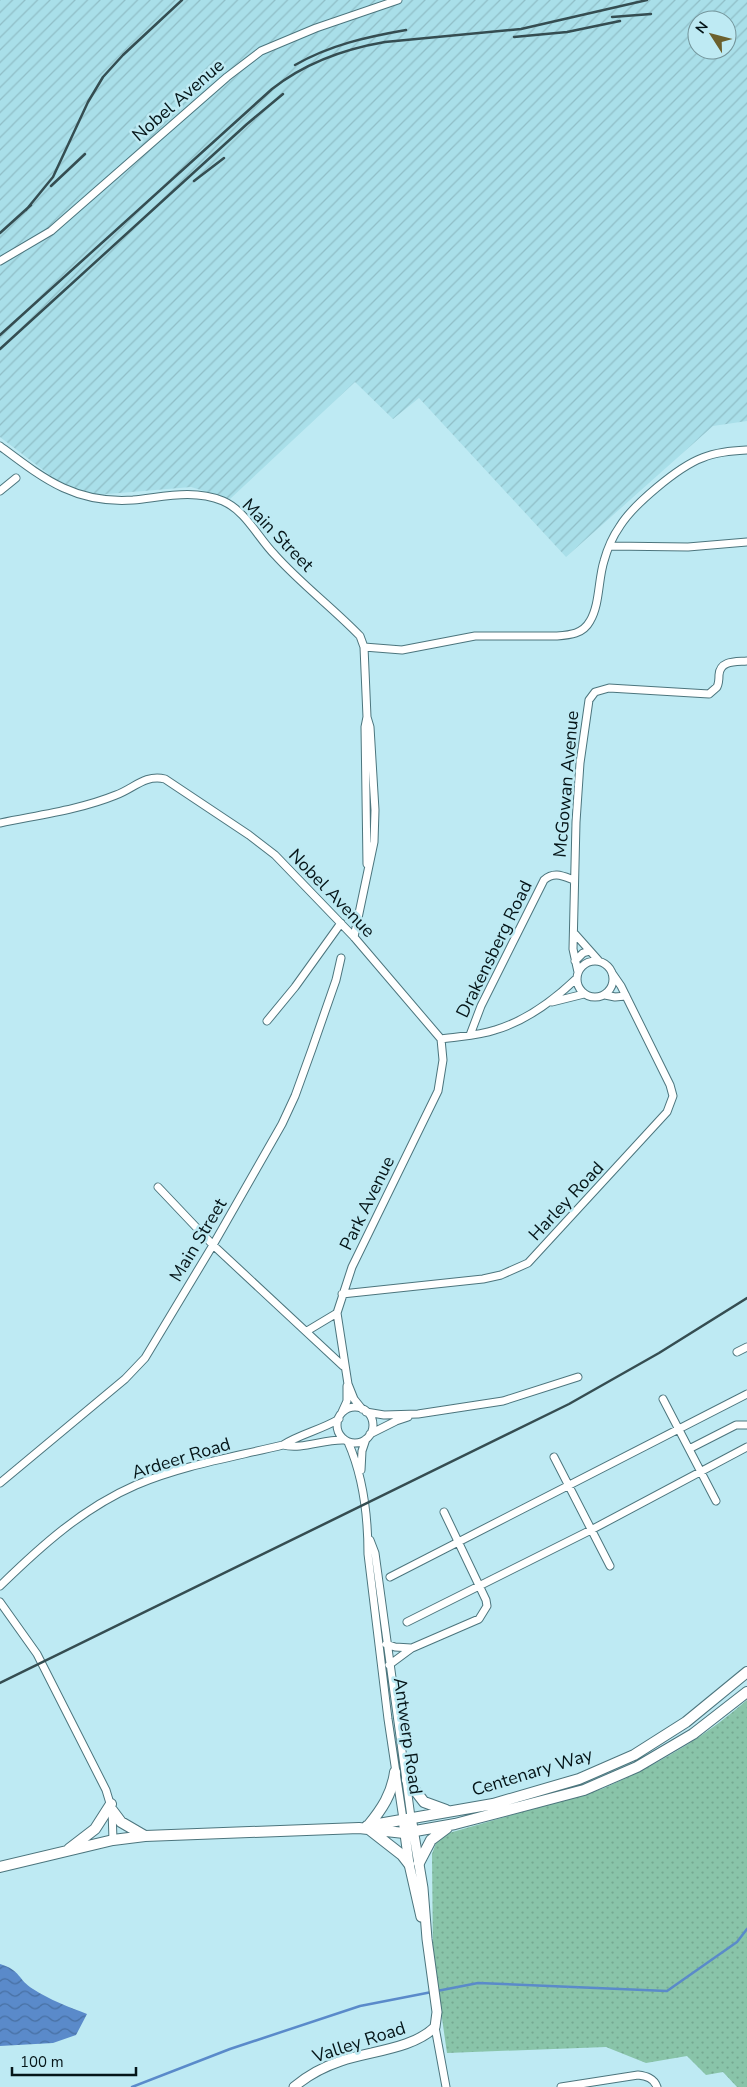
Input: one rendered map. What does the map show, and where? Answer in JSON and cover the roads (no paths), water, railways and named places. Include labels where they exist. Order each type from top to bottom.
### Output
[{"type":"main road","name":"Centenary Way","points":[[365,1828],[407,1818],[493,1804],[579,1779],[634,1755],[696,1714],[747,1672]]},
{"type":"main road","name":"Centenary Way","points":[[0,1867],[113,1840],[145,1836],[365,1828],[409,1832],[455,1824],[584,1790],[637,1767],[693,1734],[747,1692]]},
{"type":"main road","points":[[395,1772],[393,1785],[386,1802],[365,1828],[414,1863],[437,1834],[455,1824]]},
{"type":"main road","points":[[407,1780],[424,1802],[450,1811]]},
{"type":"main road","points":[[66,1851],[94,1829],[112,1807],[121,1822],[145,1836]]},
{"type":"street","name":"Nobel Avenue","points":[[0,261],[51,231],[227,77],[261,51],[316,28],[398,0]]},
{"type":"street","name":"Main Street","points":[[0,446],[59,487],[86,497],[131,500],[189,494],[224,502],[244,517],[274,554],[360,636],[364,647]]},
{"type":"street","points":[[354,936],[367,874],[372,860],[374,842],[375,810],[364,647],[402,650],[475,636],[557,636],[576,634],[586,627],[594,611],[604,560],[620,526],[630,514],[663,484],[701,458],[715,453],[747,450]]},
{"type":"street","points":[[0,492],[16,478]]},
{"type":"street","points":[[610,546],[688,547],[747,542]]},
{"type":"street","name":"McGowan Avenue","points":[[577,975],[573,949],[575,934],[574,880],[580,763],[588,704],[592,696],[600,690],[609,688],[709,694],[715,690],[724,665],[731,662],[747,661]]},
{"type":"street","name":"Nobel Avenue","points":[[0,823],[92,803],[117,795],[149,778],[165,779],[275,855],[354,936],[441,1040]]},
{"type":"street","name":"Drakensberg Road","points":[[470,1034],[481,1006],[544,880],[555,874],[574,880]]},
{"type":"street","points":[[267,1021],[295,988],[341,923]]},
{"type":"street","points":[[575,934],[599,961],[606,964],[612,973],[613,984],[605,995]]},
{"type":"street","points":[[575,961],[590,951]]},
{"type":"street","name":"Main Street","points":[[0,1483],[136,1369],[145,1358],[214,1245],[274,1140],[295,1096],[336,980],[341,958]]},
{"type":"street","points":[[549,1003],[589,962],[599,961]]},
{"type":"street","name":"Harley Road","points":[[342,1294],[483,1279],[501,1275],[528,1263],[650,1131],[670,1107],[673,1096],[670,1085],[635,1018],[626,996],[612,973]]},
{"type":"street","points":[[577,975],[578,987],[584,994],[594,998],[605,995],[626,996]]},
{"type":"street","points":[[441,1040],[496,1030],[549,1003],[584,994]]},
{"type":"street","name":"Park Avenue","points":[[364,1411],[354,1399],[348,1384],[337,1313],[352,1267],[438,1091],[442,1078],[441,1040]]},
{"type":"street","points":[[158,1187],[214,1245],[344,1366]]},
{"type":"street","points":[[307,1331],[337,1313]]},
{"type":"street","points":[[737,1352],[747,1347]]},
{"type":"street","points":[[418,1414],[396,1421],[358,1443],[346,1441],[337,1428],[340,1417],[348,1409],[384,1415],[418,1414],[503,1401],[578,1377]]},
{"type":"street","name":"Park Avenue","points":[[340,1417],[346,1401],[348,1384]]},
{"type":"street","points":[[390,1577],[747,1394]]},
{"type":"street","points":[[663,1399],[716,1501]]},
{"type":"street","points":[[364,1411],[372,1425],[368,1436]]},
{"type":"street","name":"Ardeer Road","points":[[0,1586],[56,1534],[113,1497],[161,1476],[283,1445],[291,1440],[324,1428],[340,1417]]},
{"type":"street","points":[[689,1449],[736,1425],[747,1425]]},
{"type":"street","name":"Antwerp Road","points":[[368,1436],[361,1457],[368,1554],[395,1772],[407,1818],[414,1863],[423,1888],[427,1940],[437,2020],[435,2027]]},
{"type":"street","name":"Ardeer Road","points":[[283,1445],[291,1447],[322,1441],[346,1441]]},
{"type":"street","name":"Antwerp Road","points":[[346,1441],[356,1461],[362,1486]]},
{"type":"street","points":[[408,1622],[591,1530],[747,1447]]},
{"type":"street","points":[[554,1457],[610,1566]]},
{"type":"street","points":[[389,1665],[412,1648],[479,1619],[487,1606],[444,1512]]},
{"type":"street","name":"Antwerp Road","points":[[368,1535],[375,1553],[386,1644],[407,1780],[407,1818]]},
{"type":"street","points":[[0,1602],[36,1654],[106,1790],[112,1807],[113,1840]]},
{"type":"street","points":[[386,1644],[395,1647],[412,1648]]},
{"type":"street","points":[[435,2027],[446,2087]]},
{"type":"street","name":"Valley Road","points":[[294,2087],[319,2069],[419,2039],[435,2027]]},
{"type":"street","points":[[560,2087],[638,2075],[652,2079],[657,2087]]},
{"type":"water","points":[[0,1964],[12,1969],[28,1986],[39,1993],[87,2014],[76,2035],[53,2043],[0,2046]]},
{"type":"waterway","points":[[132,2087],[230,2049],[360,2006],[478,1983],[667,1991],[737,1942],[747,1929]]},
{"type":"railway","points":[[26,210],[53,177],[88,102],[103,77],[123,55],[182,0]]},
{"type":"railway","points":[[0,335],[272,89],[311,65],[340,53],[385,42],[521,29],[647,0]]},
{"type":"railway","points":[[612,17],[651,14]]},
{"type":"railway","points":[[514,37],[567,32],[620,21]]},
{"type":"railway","points":[[295,65],[335,47],[406,30]]},
{"type":"railway","points":[[0,349],[247,124],[283,94]]},
{"type":"railway","points":[[51,186],[85,154]]},
{"type":"railway","points":[[194,181],[224,158]]},
{"type":"railway","points":[[0,233],[31,205]]},
{"type":"railway","points":[[0,1683],[569,1404],[659,1353],[747,1298]]}]
